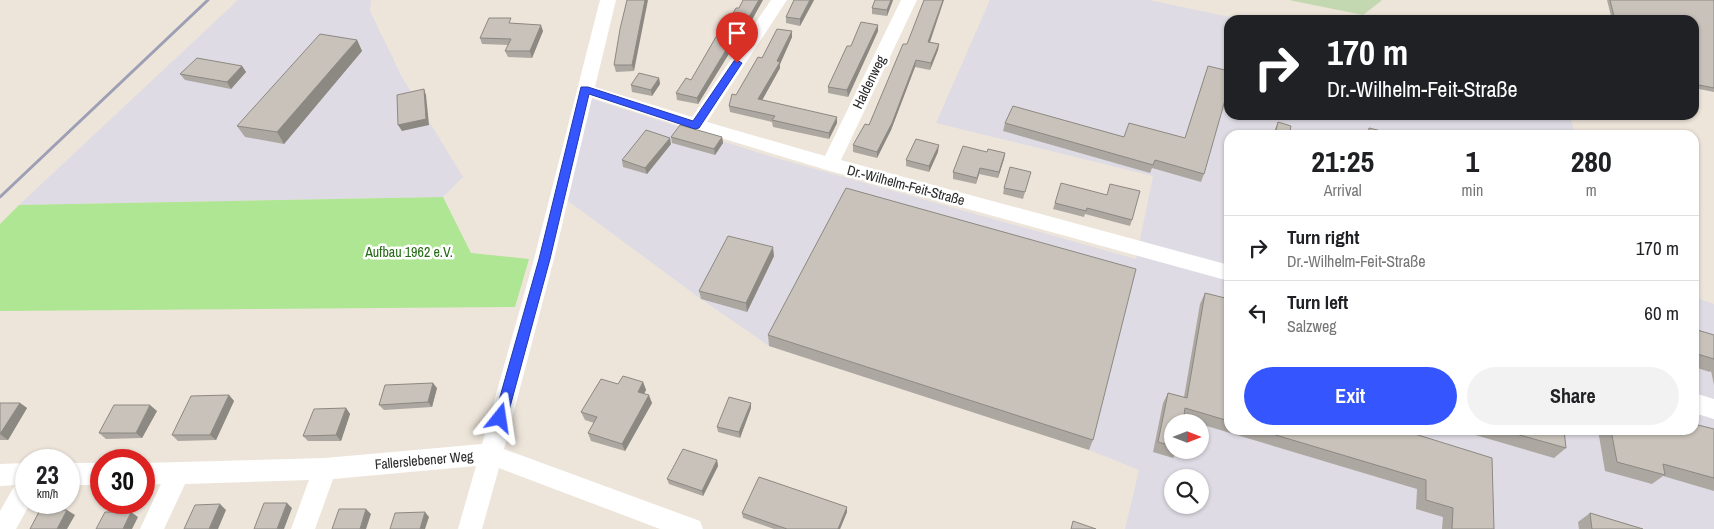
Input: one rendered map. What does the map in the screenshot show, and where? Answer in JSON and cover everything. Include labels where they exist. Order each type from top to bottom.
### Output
[{"type":"street","points":[[470,529],[544,259],[608,0]]},
{"type":"street","points":[[695,126],[779,0]]},
{"type":"street","name":"Haldenweg","points":[[830,164],[909,0]]},
{"type":"street","name":"Dr.-Wilhelm-Feit-Straße","points":[[585,90],[695,126],[1224,272]]},
{"type":"street","points":[[1699,405],[1714,409]]},
{"type":"street","name":"Fallerslebener Weg","points":[[155,474],[325,469],[490,454],[691,529]]},
{"type":"street","points":[[303,529],[325,469]]},
{"type":"street","points":[[0,475],[15,474]]},
{"type":"street","points":[[152,529],[178,474]]},
{"type":"street","points":[[3,529],[15,508]]},
{"type":"shaded area","points":[[238,0],[371,0],[370,11],[402,77],[463,177],[443,197],[19,205]]},
{"type":"shaded area","points":[[990,0],[1149,0],[1224,16],[1224,120],[1571,120],[1574,130],[1224,130],[1224,435],[1699,435],[1699,299],[1714,304],[1714,529],[1125,529],[1139,470],[1089,450],[769,346],[701,299],[560,195],[577,94],[769,156],[1136,259],[1153,176],[936,123]]},
{"type":"green space","points":[[1289,0],[1381,0],[1381,1],[1363,15]]},
{"type":"green space","name":"Aufbau 1962 e.V.","points":[[443,197],[471,253],[529,259],[515,307],[0,311],[0,224],[19,205]]},
{"type":"building","points":[[627,0],[645,0],[632,65],[614,65],[620,29]]},
{"type":"building","points":[[743,0],[759,0],[697,98],[676,93],[686,78],[691,80],[720,30],[723,31],[736,8],[739,8]]},
{"type":"building","points":[[794,0],[810,0],[800,19],[786,17]]},
{"type":"building","points":[[875,0],[891,0],[887,10],[872,8]]},
{"type":"building","points":[[924,0],[943,0],[928,42],[939,44],[931,63],[916,60],[892,123],[877,152],[853,145],[865,124],[869,125],[903,44],[907,44]]},
{"type":"building","points":[[1610,0],[1714,0],[1714,88],[1699,85],[1699,15],[1614,15]]},
{"type":"building","points":[[489,18],[511,18],[509,23],[541,25],[530,51],[505,51],[511,39],[480,38]]},
{"type":"building","points":[[861,22],[878,25],[847,90],[828,87],[847,46],[851,46]]},
{"type":"building","points":[[777,29],[792,31],[777,61],[780,62],[758,99],[837,117],[829,133],[772,120],[775,116],[729,106],[732,94],[736,95],[758,57],[762,58]]},
{"type":"building","points":[[320,34],[357,40],[277,132],[237,126]]},
{"type":"building","points":[[197,58],[242,66],[227,82],[180,74]]},
{"type":"building","points":[[1208,66],[1224,70],[1224,104],[1204,174],[1155,160],[1153,165],[1005,123],[1013,106],[1124,137],[1129,123],[1185,138]]},
{"type":"building","points":[[639,73],[659,78],[651,90],[631,85]]},
{"type":"building","points":[[424,89],[426,119],[398,125],[397,95]]},
{"type":"building","points":[[1278,122],[1291,126],[1290,130],[1276,130]]},
{"type":"building","points":[[680,125],[722,137],[714,149],[671,137]]},
{"type":"building","points":[[646,130],[670,138],[645,168],[622,160]]},
{"type":"building","points":[[916,139],[939,145],[929,166],[906,160]]},
{"type":"building","points":[[963,146],[987,152],[988,149],[1005,153],[999,172],[980,168],[977,178],[953,172]]},
{"type":"building","points":[[1010,167],[1031,172],[1025,192],[1004,188]]},
{"type":"building","points":[[1061,183],[1107,195],[1110,184],[1140,191],[1132,220],[1087,208],[1086,211],[1055,203]]},
{"type":"building","points":[[846,188],[1136,269],[1093,440],[768,335]]},
{"type":"building","points":[[728,236],[773,247],[746,303],[699,291]]},
{"type":"building","points":[[1205,293],[1224,298],[1224,420],[1185,408],[1184,414],[1164,414],[1164,444],[1158,442],[1168,393],[1187,398]]},
{"type":"building","points":[[1699,330],[1714,335],[1714,359],[1699,354]]},
{"type":"building","points":[[623,376],[643,382],[638,392],[649,395],[622,444],[588,433],[597,417],[581,412],[601,379],[618,384]]},
{"type":"building","points":[[433,383],[428,402],[379,405],[385,385]]},
{"type":"building","points":[[229,395],[210,435],[172,435],[191,396]]},
{"type":"building","points":[[729,397],[751,403],[739,432],[717,427]]},
{"type":"building","points":[[0,403],[20,403],[0,434]]},
{"type":"building","points":[[114,405],[150,405],[136,433],[99,433]]},
{"type":"building","points":[[346,408],[336,435],[303,436],[314,409]]},
{"type":"building","points":[[1699,425],[1714,429],[1714,478],[1663,464],[1665,475],[1617,462],[1612,435],[1699,435]]},
{"type":"building","points":[[1276,435],[1418,435],[1492,458],[1494,529],[1452,529],[1453,508],[1426,500],[1426,480]]},
{"type":"building","points":[[1520,435],[1565,435],[1566,448]]},
{"type":"building","points":[[683,449],[717,460],[702,491],[667,479]]},
{"type":"building","points":[[759,477],[847,507],[838,529],[787,529],[742,513]]},
{"type":"building","points":[[264,503],[287,503],[277,529],[254,529]]},
{"type":"building","points":[[220,504],[209,529],[184,529],[195,505]]},
{"type":"building","points":[[339,509],[366,509],[360,529],[332,529]]},
{"type":"building","points":[[425,512],[420,529],[390,529],[395,513]]},
{"type":"building","points":[[1590,513],[1643,529],[1592,529]]},
{"type":"building","points":[[38,514],[65,514],[57,529],[30,529]]},
{"type":"building","points":[[104,514],[130,514],[123,529],[96,529]]},
{"type":"building","points":[[1073,521],[1096,529],[1071,529]]},
{"type":"railway","points":[[0,197],[208,0]]},
{"type":"route","points":[[500,418],[544,259],[585,90],[695,126],[737,63]]}]
